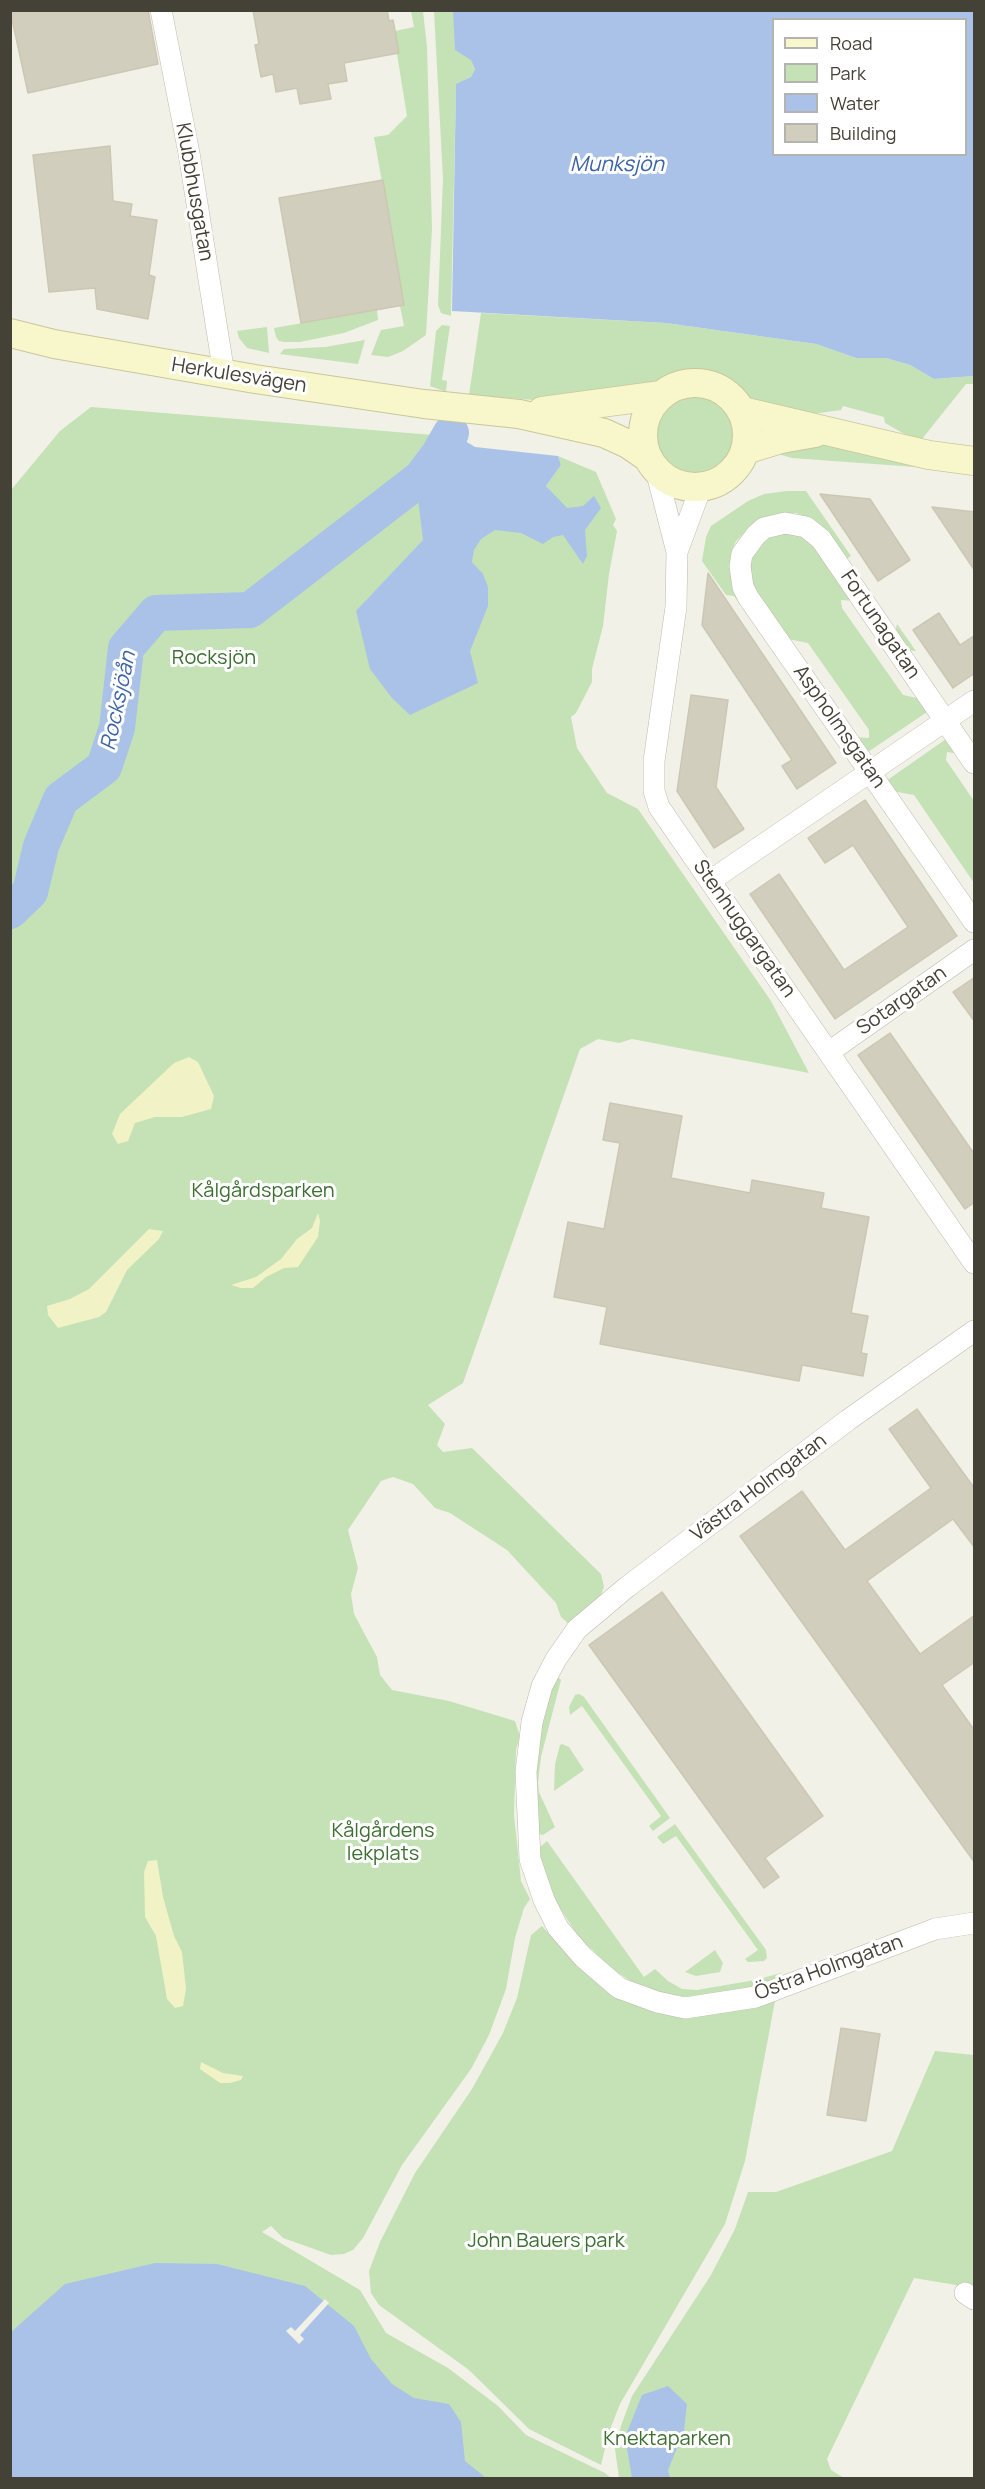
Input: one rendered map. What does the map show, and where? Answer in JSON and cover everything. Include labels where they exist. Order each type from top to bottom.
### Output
[{"type":"main road","name":"Herkulesvägen","points":[[10,333],[54,344],[224,374],[424,404],[519,414]]},
{"type":"main road","points":[[519,414],[603,433],[628,444],[669,481],[701,487],[718,482],[732,472],[745,450],[747,430],[742,411],[730,396],[714,386],[705,384],[678,386],[661,395],[650,407],[644,423],[642,441],[651,464]]},
{"type":"main road","points":[[519,414],[661,395]]},
{"type":"main road","points":[[742,411],[929,455],[975,460]]},
{"type":"main road","points":[[745,450],[781,439],[832,431]]},
{"type":"street","name":"Klubbhusgatan","points":[[161,10],[189,153],[224,374]]},
{"type":"street","name":"Stenhuggargatan","points":[[651,464],[677,552],[676,607],[654,761],[654,791],[660,807],[975,1263]]},
{"type":"street","name":"Stenhuggargatan","points":[[677,552],[701,487]]},
{"type":"street","name":"Fortunagatan","points":[[764,528],[785,523],[796,524],[806,527],[821,539],[975,763]]},
{"type":"street","name":"Aspholmsgatan","points":[[764,528],[748,543],[742,554],[740,566],[743,587],[975,922]]},
{"type":"street","points":[[710,880],[975,701]]},
{"type":"street","name":"Sotargatan","points":[[829,1052],[975,950]]},
{"type":"street","name":"Västra Holmgatan","points":[[556,1659],[577,1629],[627,1587],[849,1419],[975,1331]]},
{"type":"street","name":"Östra Holmgatan","points":[[556,1659],[542,1686],[532,1722],[526,1772],[530,1859],[544,1900],[558,1928],[583,1957],[620,1988],[657,2002],[685,2008],[756,1997],[935,1929],[975,1923]]},
{"type":"green space","points":[[411,11],[423,11],[427,47],[432,229],[426,335],[403,351],[388,357],[371,355],[381,330],[404,326],[400,306],[404,305],[374,137],[388,135],[407,116],[395,31],[414,27]]},
{"type":"green space","points":[[434,11],[453,11],[475,69],[471,77],[456,85],[451,316],[441,313],[438,305],[443,179]]},
{"type":"green space","points":[[377,310],[378,320],[344,333],[300,342],[279,341],[274,328]]},
{"type":"green space","points":[[481,313],[666,323],[816,344],[856,358],[886,358],[910,365],[934,379],[974,376],[974,384],[966,384],[922,439],[915,440],[885,423],[884,417],[843,406],[841,410],[798,416],[750,402],[727,385],[709,377],[695,375],[659,383],[534,400],[469,395]]},
{"type":"green space","points":[[442,325],[450,326],[442,380],[447,381],[446,392],[430,386],[436,331]]},
{"type":"green space","points":[[267,327],[269,353],[247,348],[239,338],[237,331]]},
{"type":"green space","points":[[365,340],[358,364],[280,354],[284,349],[325,347]]},
{"type":"green space","points":[[695,397],[710,400],[723,408],[731,421],[734,436],[731,451],[723,464],[710,472],[695,475],[680,472],[667,464],[659,451],[656,436],[659,421],[667,408],[680,400]]},
{"type":"green space","points":[[91,407],[433,435],[415,474],[555,496],[546,486],[561,465],[558,456],[596,472],[616,519],[613,525],[617,531],[603,626],[592,669],[592,682],[576,713],[571,717],[577,748],[607,793],[638,809],[771,1001],[809,1073],[632,1039],[619,1043],[598,1039],[580,1049],[463,1383],[428,1405],[445,1424],[437,1445],[443,1452],[472,1448],[601,1574],[604,1587],[600,1597],[570,1625],[561,1617],[556,1603],[507,1550],[450,1513],[435,1508],[413,1484],[393,1477],[381,1481],[348,1530],[358,1568],[351,1594],[354,1614],[377,1657],[380,1675],[392,1690],[449,1701],[515,1721],[520,1736],[516,1750],[514,1815],[521,1881],[530,1899],[524,1908],[515,1938],[506,1989],[489,2035],[471,2069],[402,2165],[363,2238],[353,2250],[344,2254],[331,2255],[283,2238],[271,2226],[262,2232],[360,2290],[386,2333],[448,2368],[498,2406],[526,2435],[611,2478],[11,2478],[11,490],[60,431]]},
{"type":"green space","points":[[834,444],[915,463],[915,467],[792,458],[778,454],[796,446]]},
{"type":"green space","points":[[806,491],[851,556],[846,559],[810,518],[796,513],[781,513],[757,521],[736,541],[731,553],[730,566],[755,625],[734,596],[726,595],[702,561],[706,537],[711,526],[748,501],[764,494]]},
{"type":"green space","points":[[774,533],[805,535],[856,601],[841,600],[842,608],[903,695],[922,699],[930,710],[868,752],[855,737],[869,738],[869,730],[808,643],[788,639],[752,586],[749,561],[766,537]]},
{"type":"green space","points":[[897,624],[916,651],[905,650],[895,634]]},
{"type":"green space","points":[[949,737],[961,754],[947,752],[946,760],[974,801],[974,883],[914,795],[892,791],[886,781]]},
{"type":"green space","points":[[557,1676],[561,1680],[541,1757],[538,1782],[539,1792],[555,1827],[543,1835],[539,1834],[532,1787],[537,1748],[553,1683]]},
{"type":"green space","points":[[579,1694],[584,1697],[670,1818],[653,1831],[649,1826],[661,1816],[582,1706],[570,1715],[569,1707],[575,1695]]},
{"type":"green space","points":[[562,1744],[569,1747],[584,1770],[554,1791],[555,1764]]},
{"type":"green space","points":[[675,1824],[766,1950],[767,1958],[764,1961],[748,1962],[745,1959],[758,1950],[676,1836],[663,1844],[657,1837]]},
{"type":"green space","points":[[547,1841],[644,1977],[655,1969],[668,1981],[682,1989],[697,1990],[781,1973],[780,1980],[737,1991],[688,1997],[662,1993],[632,1982],[612,1969],[579,1937],[557,1904],[540,1860],[539,1848]]},
{"type":"green space","name":"John Bauers park","points":[[542,1926],[567,1954],[605,1990],[647,2009],[775,2001],[745,2161],[725,2224],[620,2404],[609,2432],[601,2465],[529,2429],[469,2370],[379,2305],[371,2293],[369,2271],[380,2242],[415,2173],[472,2089],[503,2033],[517,1998],[531,1935]]},
{"type":"green space","points":[[715,1950],[723,1963],[720,1972],[696,1976],[685,1972]]},
{"type":"green space","name":"Knektaparken","points":[[935,2051],[974,2055],[974,2288],[914,2278],[827,2459],[831,2470],[844,2478],[619,2478],[615,2449],[632,2396],[711,2275],[735,2229],[748,2192],[776,2192],[892,2151]]},
{"type":"sand","points":[[189,1057],[198,1062],[214,1096],[211,1109],[182,1117],[155,1117],[135,1123],[128,1141],[118,1144],[112,1134],[120,1114],[174,1063]]},
{"type":"sand","points":[[318,1213],[320,1221],[318,1237],[298,1267],[284,1268],[266,1277],[253,1288],[231,1285],[256,1277],[281,1259],[297,1239],[312,1228]]},
{"type":"sand","points":[[149,1229],[163,1231],[159,1239],[127,1270],[106,1312],[99,1317],[58,1328],[48,1315],[47,1306],[70,1299],[89,1289]]},
{"type":"sand","points":[[157,1860],[163,1897],[174,1936],[182,1952],[186,1989],[183,2006],[175,2008],[167,1999],[156,1936],[145,1917],[144,1872],[148,1861]]},
{"type":"sand","points":[[201,2062],[223,2073],[243,2076],[241,2080],[220,2083],[200,2069]]},
{"type":"water","name":"Munksjön","points":[[453,11],[974,11],[974,376],[934,379],[910,365],[886,358],[856,358],[816,344],[666,323],[452,311],[456,84],[471,77],[475,69],[471,60],[455,50]]},
{"type":"water","points":[[433,431],[463,435],[462,439],[475,447],[558,456],[561,465],[546,486],[567,508],[583,506],[594,496],[601,508],[585,530],[587,556],[583,564],[563,535],[553,537],[543,544],[521,533],[495,530],[481,539],[474,550],[472,562],[483,574],[488,587],[488,606],[470,651],[478,683],[410,715],[392,698],[370,669],[356,611],[423,540],[415,474]]},
{"type":"water","points":[[155,2263],[217,2264],[305,2286],[354,2326],[371,2359],[392,2384],[414,2398],[449,2404],[461,2422],[465,2461],[486,2478],[11,2478],[10,2333],[65,2284]]},
{"type":"water","points":[[668,2386],[687,2404],[684,2431],[668,2470],[670,2478],[632,2478],[625,2437],[642,2395]]},
{"type":"pier","points":[[325,2299],[329,2303],[300,2335],[304,2339],[299,2344],[286,2331],[291,2327],[295,2331]]},
{"type":"building","points":[[10,10],[148,10],[158,64],[28,93]]},
{"type":"building","points":[[253,10],[387,10],[389,21],[393,20],[399,53],[344,63],[347,81],[328,84],[331,99],[300,104],[297,88],[276,92],[273,74],[261,77],[255,45],[259,44]]},
{"type":"building","points":[[110,146],[113,201],[132,204],[130,216],[157,220],[149,275],[155,277],[148,319],[97,309],[95,288],[49,292],[33,155]]},
{"type":"building","points":[[383,180],[404,305],[301,323],[279,198]]},
{"type":"building","points":[[820,494],[870,499],[910,560],[878,581]]},
{"type":"building","points":[[932,507],[975,512],[975,571]]},
{"type":"building","points":[[708,573],[836,763],[797,789],[782,766],[792,760],[702,625]]},
{"type":"building","points":[[939,613],[960,645],[975,635],[975,673],[953,688],[913,630]]},
{"type":"building","points":[[691,695],[728,700],[716,787],[744,829],[714,848],[677,791]]},
{"type":"building","points":[[865,800],[957,936],[835,1019],[750,894],[779,874],[844,970],[908,927],[853,845],[825,863],[808,838]]},
{"type":"building","points":[[975,977],[975,1022],[953,992]]},
{"type":"building","points":[[890,1033],[975,1155],[975,1202],[965,1209],[858,1055]]},
{"type":"building","points":[[610,1103],[682,1116],[671,1178],[750,1193],[752,1180],[824,1193],[821,1208],[869,1217],[851,1313],[868,1316],[861,1353],[867,1354],[863,1376],[802,1365],[799,1381],[600,1344],[607,1307],[554,1297],[568,1222],[604,1229],[620,1143],[603,1140]]},
{"type":"building","points":[[917,1409],[975,1489],[975,1548],[953,1519],[867,1581],[920,1654],[975,1615],[975,1662],[942,1685],[975,1731],[975,1863],[740,1536],[802,1491],[845,1550],[931,1488],[889,1429]]},
{"type":"building","points":[[662,1592],[823,1816],[765,1858],[779,1877],[764,1888],[589,1645]]},
{"type":"building","points":[[841,2028],[880,2034],[866,2121],[827,2115]]},
{"type":"waterway","name":"Rocksjöån","points":[[10,911],[30,892],[41,846],[61,799],[104,767],[117,728],[126,648],[156,613],[250,610],[421,478],[451,433]]},
{"type":"park label","name":"Rocksjön","points":[[214,658]]},
{"type":"park label","name":"Kålgårdsparken","points":[[263,1191]]},
{"type":"park label","name":"Kålgårdens lekplats","points":[[383,1842]]}]
